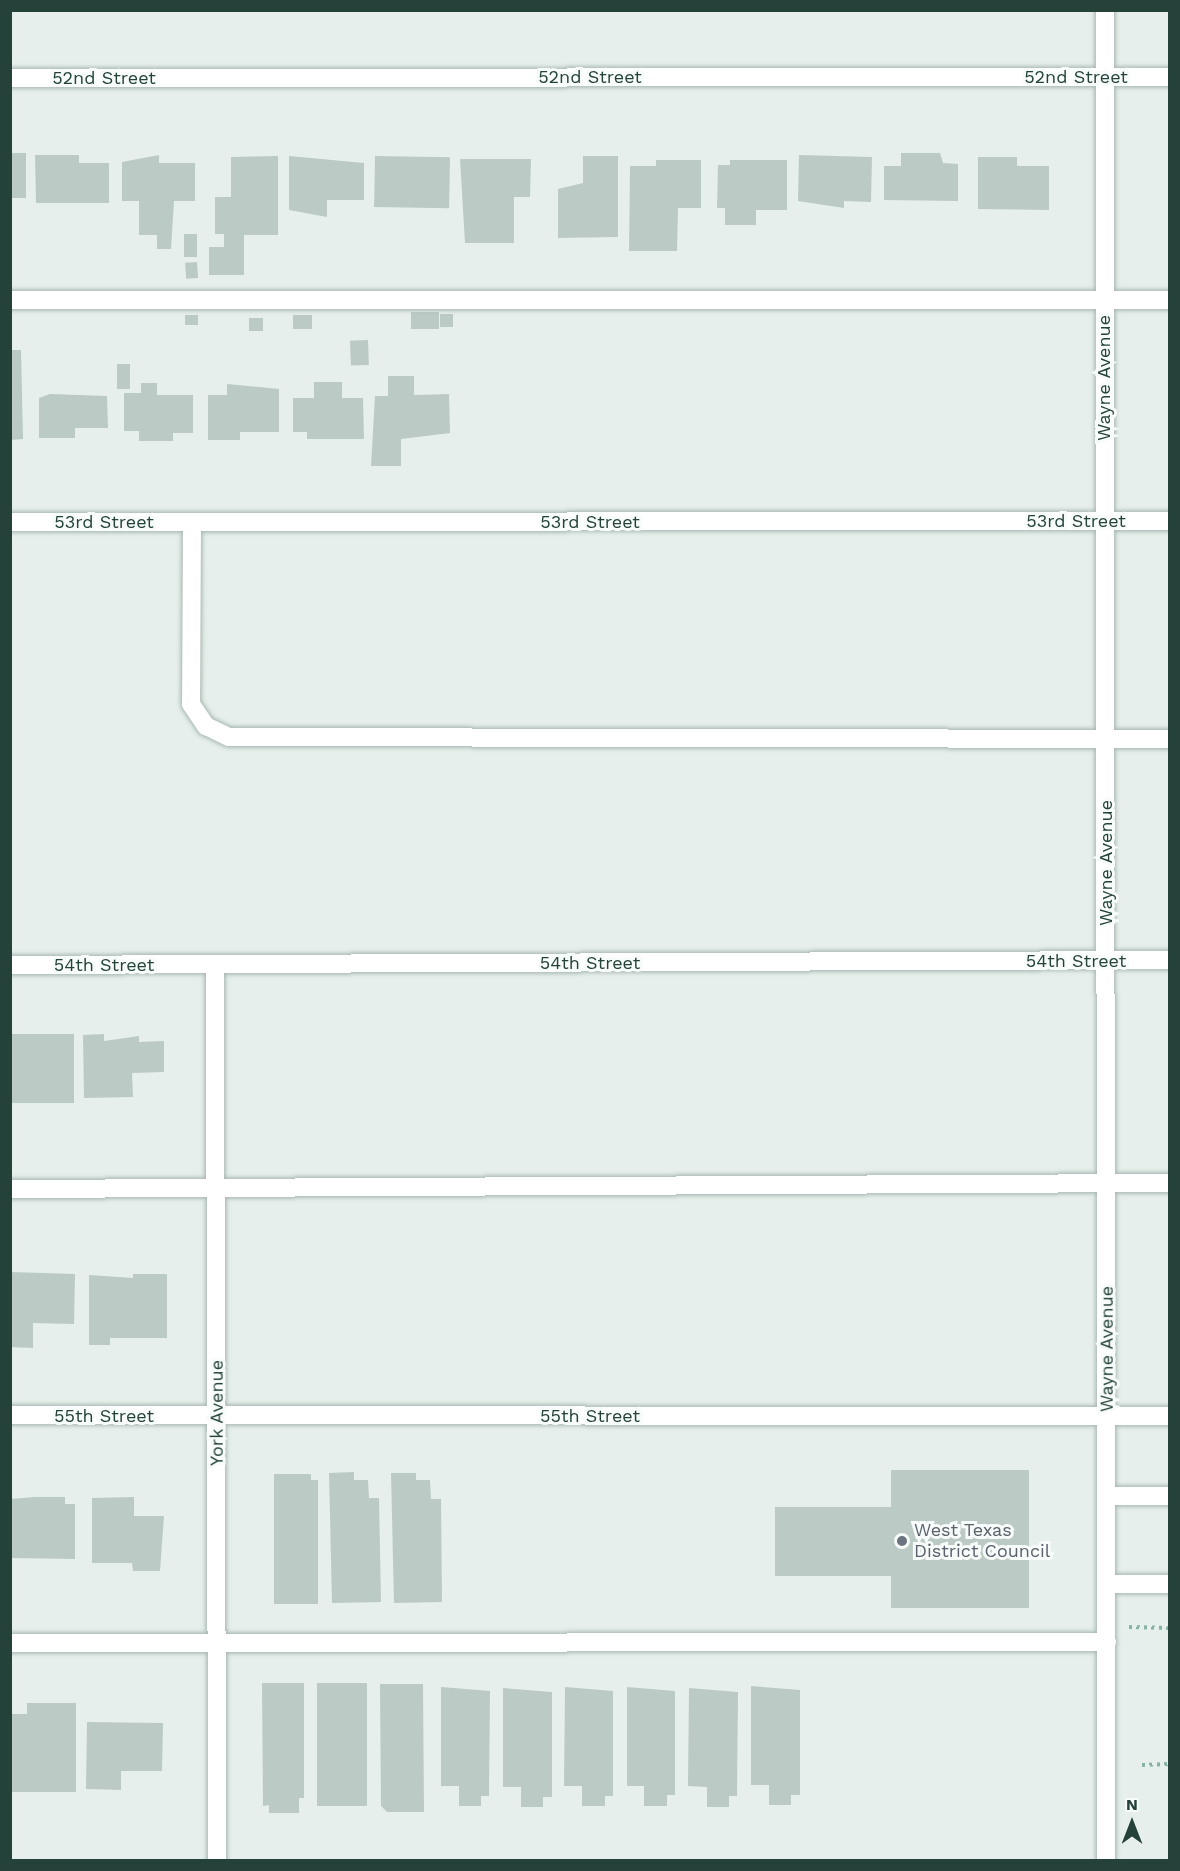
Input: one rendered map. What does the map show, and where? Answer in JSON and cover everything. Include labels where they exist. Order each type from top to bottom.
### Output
[{"type":"street","name":"Wayne Avenue","points":[[1105,10],[1106,1860]]},
{"type":"street","name":"52nd Street","points":[[10,78],[1170,77]]},
{"type":"street","points":[[10,300],[1170,300]]},
{"type":"street","name":"53rd Street","points":[[10,522],[1170,521]]},
{"type":"street","points":[[192,522],[191,704],[206,726],[229,737],[1170,739]]},
{"type":"street","name":"54th Street","points":[[10,964],[1170,960]]},
{"type":"street","name":"York Avenue","points":[[215,964],[219,1644],[217,1860]]},
{"type":"street","points":[[10,1189],[1170,1183]]},
{"type":"street","name":"55th Street","points":[[10,1415],[1170,1416]]},
{"type":"street","points":[[1107,1496],[1170,1496]]},
{"type":"street","points":[[1107,1584],[1170,1584]]},
{"type":"street","points":[[10,1643],[219,1644],[1107,1635]]},
{"type":"path","points":[[1107,1635],[1170,1628]]},
{"type":"path","points":[[1142,1765],[1170,1764]]},
{"type":"building","points":[[10,153],[26,153],[26,198],[10,198]]},
{"type":"building","points":[[901,153],[940,153],[943,163],[958,164],[958,201],[884,200],[884,166],[901,166]]},
{"type":"building","points":[[35,155],[79,155],[79,163],[109,163],[109,203],[36,203]]},
{"type":"building","points":[[159,155],[159,163],[195,163],[195,201],[174,201],[171,249],[157,249],[157,235],[139,235],[139,201],[122,201],[122,162]]},
{"type":"building","points":[[799,155],[872,157],[871,202],[844,201],[844,208],[798,201]]},
{"type":"building","points":[[278,156],[278,235],[244,235],[244,275],[209,275],[209,247],[224,247],[224,234],[215,234],[215,197],[231,197],[231,157]]},
{"type":"building","points":[[289,156],[364,163],[364,200],[327,200],[327,217],[289,210]]},
{"type":"building","points":[[375,156],[450,157],[449,208],[374,207]]},
{"type":"building","points":[[583,156],[618,156],[618,237],[558,238],[558,189],[583,183]]},
{"type":"building","points":[[978,157],[1017,157],[1017,166],[1049,166],[1049,210],[978,209]]},
{"type":"building","points":[[460,159],[531,159],[530,197],[514,197],[514,243],[465,243]]},
{"type":"building","points":[[656,160],[701,160],[701,208],[678,208],[677,251],[629,251],[630,166],[656,166]]},
{"type":"building","points":[[730,160],[787,160],[787,210],[756,210],[756,225],[725,225],[725,208],[717,208],[718,165],[730,165]]},
{"type":"building","points":[[184,234],[197,234],[197,257],[184,257]]},
{"type":"building","points":[[197,262],[198,278],[186,279],[185,263]]},
{"type":"building","points":[[411,312],[439,312],[439,329],[411,329]]},
{"type":"building","points":[[440,314],[453,314],[453,327],[440,327]]},
{"type":"building","points":[[185,315],[198,315],[198,325],[185,325]]},
{"type":"building","points":[[293,315],[312,315],[312,329],[293,329]]},
{"type":"building","points":[[249,318],[263,318],[263,331],[249,331]]},
{"type":"building","points":[[368,340],[369,365],[351,366],[350,341]]},
{"type":"building","points":[[10,350],[21,350],[23,439],[10,440]]},
{"type":"building","points":[[117,364],[130,364],[130,389],[117,389]]},
{"type":"building","points":[[388,376],[414,376],[414,395],[449,394],[450,433],[401,439],[401,466],[371,466],[375,396],[388,396]]},
{"type":"building","points":[[314,382],[342,382],[342,398],[363,398],[364,439],[307,439],[307,432],[293,432],[293,398],[314,398]]},
{"type":"building","points":[[141,383],[157,383],[157,395],[193,395],[193,433],[173,433],[173,441],[139,441],[139,431],[124,431],[124,393],[141,393]]},
{"type":"building","points":[[227,384],[279,389],[279,432],[240,432],[240,440],[208,440],[208,395],[227,395]]},
{"type":"building","points":[[50,394],[107,396],[108,428],[75,428],[75,438],[39,438],[39,398]]},
{"type":"building","points":[[10,1034],[74,1034],[74,1103],[10,1103]]},
{"type":"building","points":[[104,1034],[104,1041],[139,1036],[139,1042],[164,1041],[164,1072],[132,1073],[133,1097],[84,1098],[83,1035]]},
{"type":"building","points":[[10,1272],[75,1274],[74,1324],[33,1323],[33,1348],[10,1347]]},
{"type":"building","points":[[133,1274],[167,1274],[167,1338],[110,1338],[110,1345],[89,1345],[89,1275],[133,1278]]},
{"type":"building","name":"West Texas District Council","points":[[891,1470],[1029,1470],[1029,1608],[891,1608],[891,1576],[775,1576],[775,1507],[891,1507]]},
{"type":"building","points":[[354,1472],[354,1480],[368,1480],[369,1498],[379,1498],[381,1602],[332,1603],[329,1473]]},
{"type":"building","points":[[391,1473],[416,1473],[416,1480],[430,1480],[431,1499],[441,1499],[442,1602],[394,1603]]},
{"type":"building","points":[[274,1474],[311,1474],[311,1480],[318,1480],[318,1604],[274,1604]]},
{"type":"building","points":[[65,1497],[65,1504],[75,1504],[75,1559],[10,1558],[10,1499]]},
{"type":"building","points":[[134,1497],[134,1516],[164,1516],[160,1571],[133,1571],[132,1563],[92,1563],[92,1498]]},
{"type":"building","points":[[262,1683],[304,1683],[304,1798],[299,1798],[299,1813],[269,1813],[269,1805],[263,1806]]},
{"type":"building","points":[[317,1683],[367,1683],[367,1806],[317,1806]]},
{"type":"building","points":[[380,1684],[423,1684],[424,1812],[387,1812],[381,1806]]},
{"type":"building","points":[[751,1686],[800,1690],[800,1795],[791,1795],[791,1805],[769,1805],[769,1785],[751,1785]]},
{"type":"building","points":[[441,1687],[490,1691],[489,1796],[481,1796],[481,1806],[459,1806],[459,1786],[441,1786]]},
{"type":"building","points":[[565,1687],[613,1691],[613,1796],[605,1796],[605,1806],[582,1806],[582,1786],[564,1786]]},
{"type":"building","points":[[627,1687],[675,1691],[675,1795],[667,1795],[667,1806],[644,1806],[644,1786],[627,1786]]},
{"type":"building","points":[[503,1688],[552,1692],[552,1797],[543,1797],[543,1807],[521,1807],[521,1787],[503,1787]]},
{"type":"building","points":[[689,1688],[738,1692],[737,1796],[729,1796],[729,1807],[707,1807],[707,1787],[688,1786]]},
{"type":"building","points":[[27,1703],[76,1703],[76,1792],[10,1792],[10,1714],[27,1714]]},
{"type":"building","points":[[87,1722],[163,1723],[162,1771],[121,1771],[121,1790],[86,1789]]},
{"type":"place","name":"West Texas District Council","points":[[902,1541]]}]
